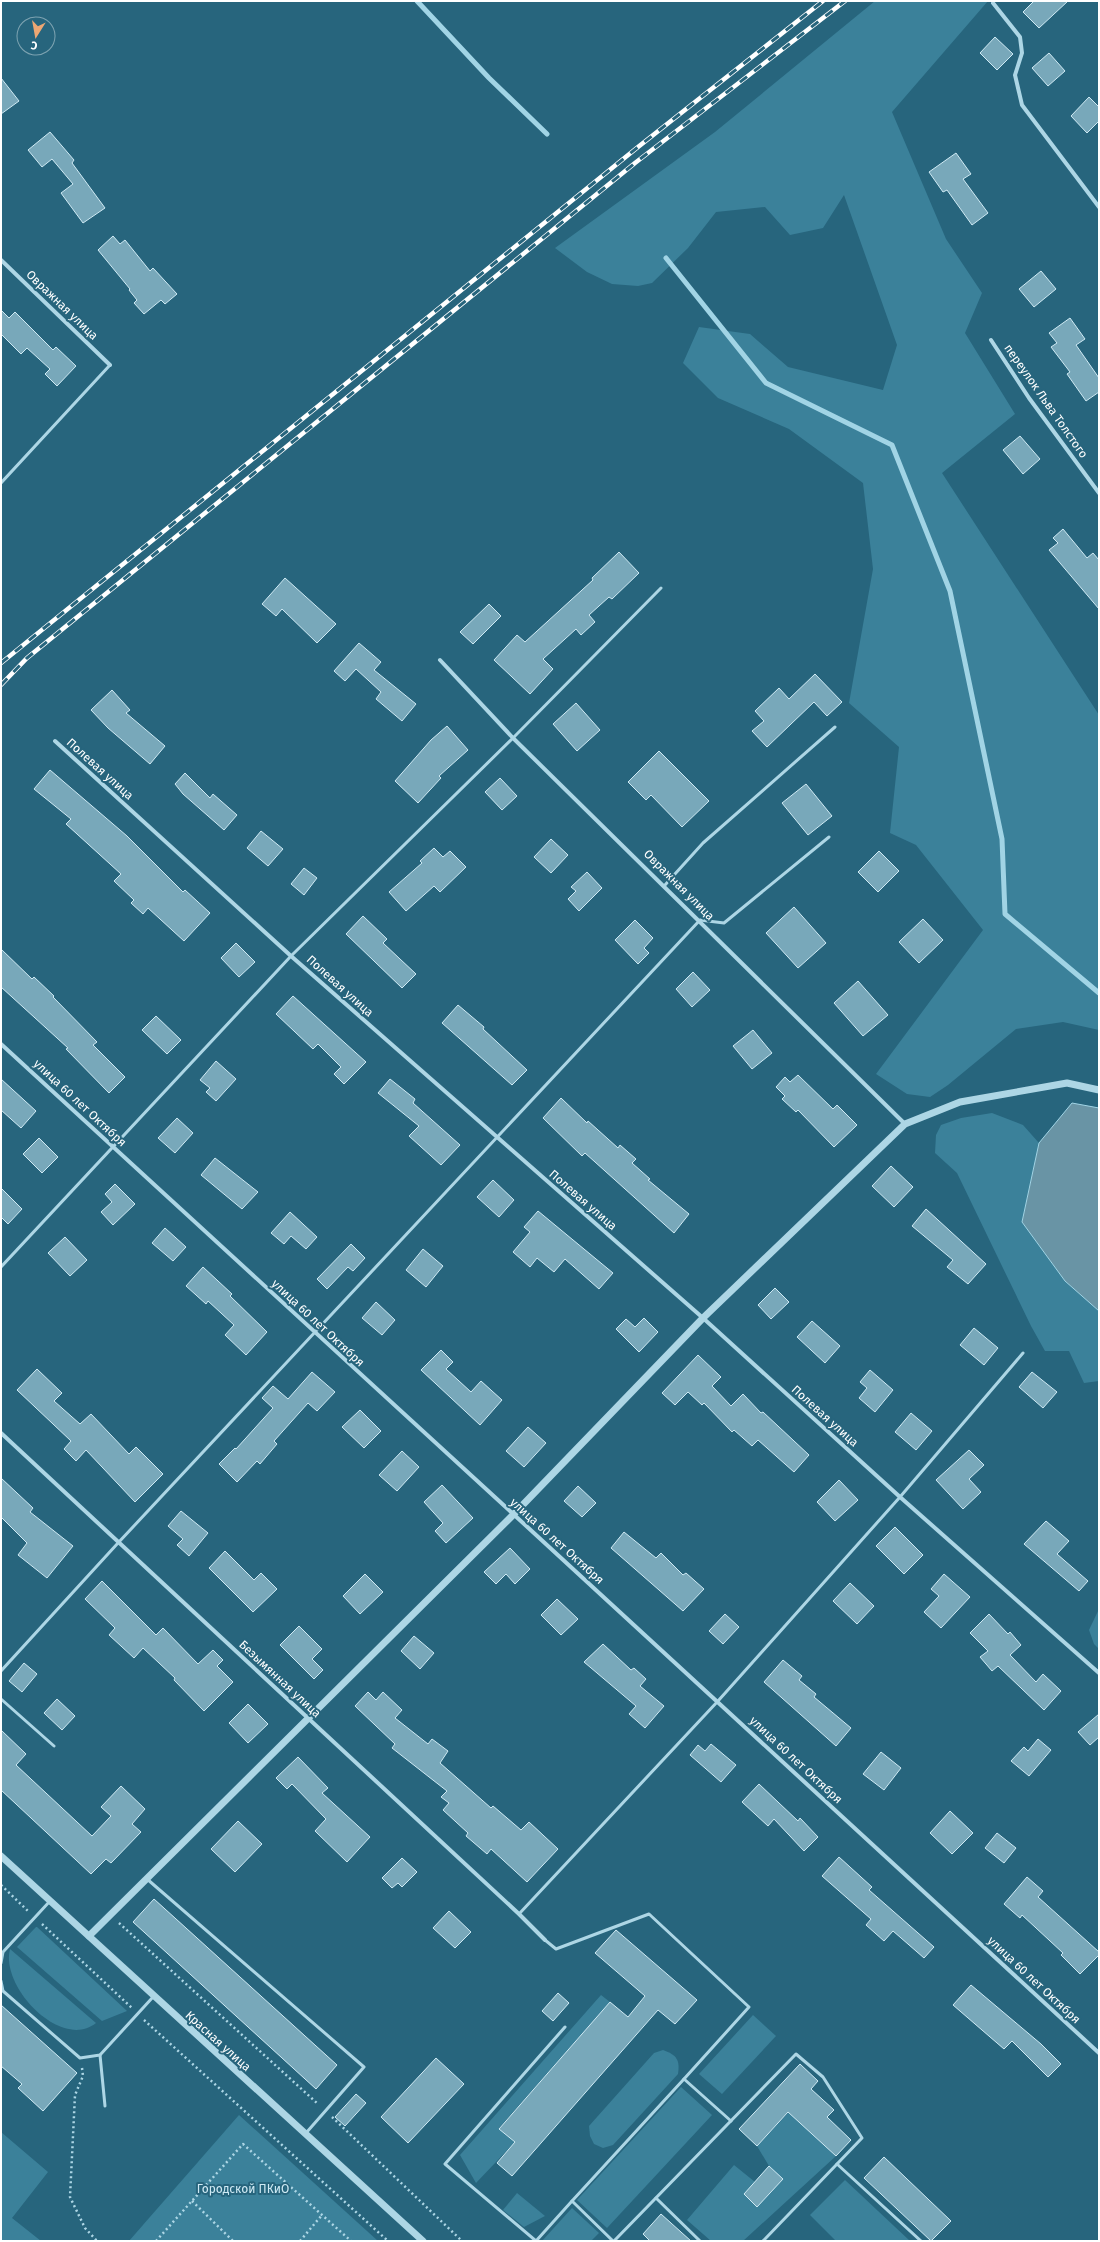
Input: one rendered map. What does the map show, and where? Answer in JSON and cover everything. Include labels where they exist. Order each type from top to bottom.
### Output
[{"type":"street","points":[[992,3],[1020,37],[1022,54],[1015,75],[1022,105],[1099,207]]},
{"type":"street","name":"Овражная улица","points":[[1,260],[110,365]]},
{"type":"street","name":"переулок Льва Толстого","points":[[991,340],[1029,398],[1099,493]]},
{"type":"street","name":"Овражная улица","points":[[440,660],[513,738],[665,885],[905,1124]]},
{"type":"street","name":"Полевая улица","points":[[55,741],[291,956],[497,1139],[704,1318],[900,1497],[1099,1673]]},
{"type":"street","name":"улица 60 лет Октября","points":[[1,1044],[314,1333],[718,1701],[1099,2053]]},
{"type":"street","points":[[89,1936],[513,1515],[704,1318],[905,1124],[960,1102],[1067,1083],[1099,1090]]},
{"type":"street","name":"Безымянная улица","points":[[1,1433],[118,1543],[309,1718],[545,1940]]},
{"type":"street","name":"Красная улица","points":[[1,1856],[153,1997],[423,2241]]},
{"type":"lane","points":[[1,483],[110,365]]},
{"type":"lane","points":[[1,1267],[291,956],[513,738],[661,588]]},
{"type":"lane","points":[[665,885],[703,843],[835,727]]},
{"type":"lane","points":[[1,1671],[118,1543],[700,920],[724,923],[829,837]]},
{"type":"lane","points":[[519,1914],[718,1701],[900,1497],[1023,1353]]},
{"type":"lane","points":[[1,1699],[54,1746]]},
{"type":"lane","points":[[147,1879],[364,2067],[305,2134]]},
{"type":"lane","points":[[1,1963],[3,1952],[50,1901]]},
{"type":"lane","points":[[545,1940],[556,1949],[649,1914],[749,2007],[536,2241],[445,2164],[565,2027]]},
{"type":"lane","points":[[1,1982],[2,1992],[80,2058],[100,2055],[153,1997]]},
{"type":"lane","points":[[572,2201],[614,2241],[796,2054],[823,2077],[862,2138],[763,2241]]},
{"type":"lane","points":[[100,2055],[105,2106]]},
{"type":"lane","points":[[684,2079],[731,2121]]},
{"type":"lane","points":[[837,2164],[921,2241]]},
{"type":"lane","points":[[656,2198],[700,2241]]},
{"type":"path","points":[[1,1885],[138,2014],[388,2241]]},
{"type":"path","points":[[110,1916],[325,2111],[462,2241]]},
{"type":"path","points":[[80,2058],[83,2076],[75,2096],[70,2198],[84,2228],[97,2241]]},
{"type":"path","points":[[156,2241],[243,2144],[351,2241]]},
{"type":"path","points":[[192,2201],[233,2241]]},
{"type":"path","points":[[300,2241],[322,2215]]},
{"type":"green space","points":[[875,1],[988,1],[892,112],[946,239],[982,293],[965,333],[1015,414],[942,473],[1099,715],[1099,1030],[1063,1022],[1016,1029],[948,1085],[930,1097],[907,1094],[876,1074],[983,930],[916,845],[890,833],[899,747],[849,703],[873,569],[863,483],[789,429],[718,398],[683,363],[699,327],[750,334],[788,367],[883,390],[897,345],[844,195],[823,228],[790,235],[765,207],[716,212],[688,248],[652,283],[638,286],[612,284],[587,272],[555,248],[715,132]]},
{"type":"green space","points":[[992,1113],[1023,1125],[1039,1143],[1022,1222],[1065,1281],[1099,1311],[1099,1381],[1084,1383],[1069,1351],[1045,1351],[1031,1326],[957,1173],[935,1153],[936,1135],[941,1125],[961,1118]]},
{"type":"green space","points":[[1099,1609],[1099,1649],[1094,1644],[1089,1630]]},
{"type":"green space","points":[[36,1927],[127,2011],[102,2021],[17,1947]]},
{"type":"green space","points":[[10,1949],[96,2023],[82,2029],[66,2029],[51,2022],[36,2011],[14,1981],[9,1964]]},
{"type":"green space","points":[[601,1995],[610,2002],[499,2128],[515,2142],[476,2183],[460,2155]]},
{"type":"green space","points":[[753,2015],[776,2036],[722,2094],[699,2074]]},
{"type":"green space","points":[[663,2050],[672,2054],[678,2062],[678,2074],[613,2145],[603,2148],[594,2144],[590,2136],[589,2126],[654,2053]]},
{"type":"green space","points":[[681,2087],[712,2115],[607,2228],[577,2200]]},
{"type":"green space","points":[[789,2112],[836,2156],[743,2241],[711,2241],[687,2220],[734,2165],[755,2182],[769,2166],[757,2146]]},
{"type":"green space","name":"Городской ПКиО","points":[[239,2115],[378,2241],[129,2241]]},
{"type":"green space","points":[[1,2132],[48,2172],[12,2218],[41,2241],[1,2241]]},
{"type":"green space","points":[[845,2180],[910,2241],[836,2241],[810,2215]]},
{"type":"green space","points":[[517,2193],[545,2216],[524,2227],[503,2210]]},
{"type":"green space","points":[[572,2208],[599,2233],[591,2241],[542,2241]]},
{"type":"shaded area","points":[[1072,1103],[1099,1108],[1099,1311],[1065,1281],[1022,1222],[1039,1143]]},
{"type":"building","points":[[1034,1],[1068,1],[1039,28],[1023,12]]},
{"type":"building","points":[[995,37],[1013,54],[997,70],[980,53]]},
{"type":"building","points":[[1049,53],[1065,71],[1048,86],[1032,68]]},
{"type":"building","points":[[1,78],[19,101],[1,114]]},
{"type":"building","points":[[1089,97],[1099,107],[1099,121],[1087,133],[1071,116]]},
{"type":"building","points":[[50,132],[74,160],[72,163],[105,208],[83,223],[61,193],[73,184],[52,159],[42,167],[28,150]]},
{"type":"building","points":[[956,153],[971,174],[963,179],[988,213],[972,225],[947,190],[943,192],[929,172]]},
{"type":"building","points":[[113,236],[120,244],[125,240],[150,271],[153,268],[177,294],[165,304],[161,300],[144,314],[134,303],[137,300],[129,290],[130,289],[98,250]]},
{"type":"building","points":[[1041,271],[1056,289],[1034,307],[1019,289]]},
{"type":"building","points":[[1,310],[9,318],[15,312],[53,350],[56,347],[76,366],[57,386],[45,374],[50,369],[27,348],[21,354],[1,334]]},
{"type":"building","points":[[1070,318],[1085,339],[1076,345],[1099,378],[1099,392],[1086,401],[1067,374],[1070,372],[1051,347],[1057,343],[1049,333]]},
{"type":"building","points":[[1020,436],[1040,459],[1023,474],[1003,450]]},
{"type":"building","points":[[1063,529],[1087,558],[1093,553],[1099,560],[1099,609],[1049,550],[1058,543],[1053,538]]},
{"type":"building","points":[[619,552],[639,573],[612,599],[609,597],[589,615],[595,622],[581,635],[576,629],[543,659],[553,669],[530,694],[494,660],[517,635],[525,642],[593,580],[592,578]]},
{"type":"building","points":[[285,578],[336,624],[317,643],[282,609],[276,616],[262,604]]},
{"type":"building","points":[[489,604],[501,616],[473,644],[460,632]]},
{"type":"building","points":[[359,643],[381,662],[374,670],[416,704],[402,721],[376,699],[381,692],[356,669],[345,681],[334,671]]},
{"type":"building","points":[[815,674],[842,702],[827,716],[814,702],[767,747],[752,731],[764,721],[755,711],[779,688],[789,699]]},
{"type":"building","points":[[112,690],[130,710],[126,713],[165,746],[150,764],[108,728],[91,710]]},
{"type":"building","points":[[576,703],[600,730],[577,751],[553,724]]},
{"type":"building","points":[[447,726],[468,750],[439,776],[441,778],[418,803],[395,781],[431,740]]},
{"type":"building","points":[[659,751],[709,801],[682,827],[651,795],[646,800],[628,782]]},
{"type":"building","points":[[50,770],[127,836],[183,892],[185,890],[210,913],[184,941],[148,908],[143,914],[131,903],[134,900],[114,881],[121,874],[66,824],[71,819],[34,789]]},
{"type":"building","points":[[185,773],[210,798],[213,794],[237,815],[224,830],[183,794],[175,784]]},
{"type":"building","points":[[500,778],[517,796],[502,810],[485,792]]},
{"type":"building","points":[[806,784],[832,816],[808,835],[782,803]]},
{"type":"building","points":[[261,831],[283,849],[268,866],[247,848]]},
{"type":"building","points":[[551,839],[568,855],[551,873],[534,857]]},
{"type":"building","points":[[434,848],[443,857],[450,851],[466,867],[440,892],[434,886],[406,911],[389,892],[422,863],[420,861]]},
{"type":"building","points":[[879,851],[899,871],[878,892],[858,872]]},
{"type":"building","points":[[304,868],[317,878],[304,895],[291,884]]},
{"type":"building","points":[[587,872],[602,888],[579,911],[568,899],[576,891],[571,887]]},
{"type":"building","points":[[794,907],[826,943],[798,968],[766,933]]},
{"type":"building","points":[[363,916],[387,939],[383,943],[416,974],[402,988],[346,934]]},
{"type":"building","points":[[923,919],[943,940],[919,963],[899,942]]},
{"type":"building","points":[[635,920],[653,938],[644,948],[649,953],[638,964],[615,940]]},
{"type":"building","points":[[236,943],[255,962],[239,977],[221,958]]},
{"type":"building","points":[[1,949],[32,979],[34,977],[54,996],[53,997],[97,1042],[93,1045],[125,1077],[109,1093],[66,1049],[68,1048],[1,987]]},
{"type":"building","points":[[693,972],[710,990],[692,1007],[676,989]]},
{"type":"building","points":[[858,981],[888,1015],[863,1036],[834,1003]]},
{"type":"building","points":[[293,996],[366,1062],[344,1084],[334,1074],[341,1067],[318,1044],[313,1049],[276,1014]]},
{"type":"building","points":[[458,1005],[484,1027],[483,1029],[527,1070],[512,1085],[442,1023]]},
{"type":"building","points":[[156,1016],[181,1040],[167,1054],[142,1030]]},
{"type":"building","points":[[753,1030],[772,1053],[752,1069],[733,1046]]},
{"type":"building","points":[[216,1061],[236,1079],[216,1101],[206,1092],[210,1088],[200,1080]]},
{"type":"building","points":[[798,1075],[833,1109],[837,1105],[857,1125],[834,1147],[798,1110],[796,1112],[782,1099],[785,1096],[776,1087],[785,1077],[790,1082]]},
{"type":"building","points":[[1,1079],[36,1111],[21,1128],[1,1110]]},
{"type":"building","points":[[390,1079],[415,1099],[413,1103],[460,1145],[441,1165],[409,1136],[419,1126],[378,1093]]},
{"type":"building","points":[[561,1098],[587,1123],[588,1121],[618,1148],[620,1145],[636,1159],[632,1163],[650,1179],[648,1180],[689,1214],[674,1233],[585,1153],[582,1156],[543,1118]]},
{"type":"building","points":[[177,1118],[193,1133],[175,1153],[158,1138]]},
{"type":"building","points":[[39,1138],[58,1157],[42,1173],[23,1154]]},
{"type":"building","points":[[215,1158],[258,1192],[242,1209],[201,1175]]},
{"type":"building","points":[[891,1166],[913,1187],[894,1207],[872,1186]]},
{"type":"building","points":[[493,1180],[514,1200],[499,1217],[477,1197]]},
{"type":"building","points":[[115,1184],[135,1204],[113,1225],[101,1212],[112,1202],[105,1194]]},
{"type":"building","points":[[1,1188],[22,1209],[8,1224],[1,1217]]},
{"type":"building","points":[[926,1209],[986,1264],[968,1284],[947,1267],[953,1260],[912,1226]]},
{"type":"building","points":[[538,1211],[613,1273],[599,1289],[565,1259],[554,1272],[537,1258],[530,1267],[513,1252],[530,1232],[524,1227]]},
{"type":"building","points":[[290,1212],[317,1237],[306,1249],[291,1236],[284,1244],[271,1233]]},
{"type":"building","points":[[165,1228],[186,1247],[173,1261],[152,1243]]},
{"type":"building","points":[[65,1237],[87,1260],[70,1276],[48,1253]]},
{"type":"building","points":[[351,1244],[365,1258],[353,1271],[348,1267],[327,1289],[317,1279]]},
{"type":"building","points":[[423,1249],[443,1266],[426,1287],[406,1270]]},
{"type":"building","points":[[203,1267],[232,1294],[230,1296],[267,1332],[246,1355],[225,1335],[234,1325],[208,1301],[206,1304],[186,1286]]},
{"type":"building","points":[[775,1288],[789,1302],[771,1319],[758,1305]]},
{"type":"building","points":[[376,1302],[395,1320],[382,1335],[362,1318]]},
{"type":"building","points":[[644,1318],[658,1332],[639,1352],[616,1329],[626,1319],[635,1327]]},
{"type":"building","points":[[812,1321],[840,1346],[825,1363],[797,1337]]},
{"type":"building","points":[[974,1328],[998,1348],[984,1365],[960,1345]]},
{"type":"building","points":[[441,1350],[453,1362],[446,1369],[471,1392],[481,1381],[502,1400],[480,1425],[421,1370]]},
{"type":"building","points":[[698,1355],[721,1377],[712,1386],[731,1406],[743,1394],[761,1413],[763,1412],[809,1455],[794,1472],[758,1440],[752,1446],[734,1430],[732,1432],[704,1403],[702,1405],[688,1392],[675,1405],[662,1393]]},
{"type":"building","points":[[37,1369],[62,1393],[54,1401],[80,1424],[91,1414],[129,1454],[136,1447],[163,1474],[135,1502],[86,1450],[76,1461],[64,1449],[71,1441],[17,1390]]},
{"type":"building","points":[[870,1370],[893,1390],[875,1412],[859,1398],[867,1388],[860,1382]]},
{"type":"building","points":[[312,1372],[335,1392],[317,1411],[308,1403],[274,1441],[277,1444],[260,1464],[257,1461],[237,1482],[219,1464],[235,1448],[236,1449],[273,1408],[262,1398],[273,1386],[288,1399]]},
{"type":"building","points":[[1032,1372],[1057,1392],[1043,1408],[1019,1387]]},
{"type":"building","points":[[360,1410],[381,1431],[364,1448],[342,1427]]},
{"type":"building","points":[[911,1413],[932,1431],[916,1450],[895,1432]]},
{"type":"building","points":[[528,1427],[546,1443],[524,1467],[506,1451]]},
{"type":"building","points":[[969,1450],[984,1465],[969,1479],[981,1492],[963,1509],[936,1480]]},
{"type":"building","points":[[402,1451],[419,1467],[397,1491],[379,1475]]},
{"type":"building","points":[[1,1478],[33,1508],[30,1512],[73,1546],[47,1578],[18,1555],[27,1543],[1,1517]]},
{"type":"building","points":[[839,1480],[858,1500],[835,1521],[817,1502]]},
{"type":"building","points":[[442,1485],[473,1518],[446,1543],[435,1531],[443,1523],[424,1502]]},
{"type":"building","points":[[578,1486],[596,1503],[582,1517],[564,1501]]},
{"type":"building","points":[[181,1511],[208,1533],[189,1556],[177,1545],[183,1539],[168,1526]]},
{"type":"building","points":[[1046,1521],[1069,1541],[1057,1554],[1088,1581],[1079,1591],[1024,1544]]},
{"type":"building","points":[[895,1527],[923,1555],[904,1574],[876,1546]]},
{"type":"building","points":[[624,1532],[656,1558],[661,1553],[683,1575],[686,1573],[704,1589],[683,1611],[611,1548]]},
{"type":"building","points":[[510,1548],[530,1569],[515,1584],[506,1574],[496,1584],[484,1572]]},
{"type":"building","points":[[225,1551],[254,1580],[261,1573],[277,1589],[253,1612],[209,1568]]},
{"type":"building","points":[[365,1574],[383,1592],[360,1614],[343,1596]]},
{"type":"building","points":[[944,1574],[970,1597],[941,1628],[924,1612],[939,1596],[931,1589]]},
{"type":"building","points":[[102,1581],[156,1635],[163,1628],[198,1664],[213,1650],[223,1660],[217,1666],[233,1682],[204,1711],[174,1680],[175,1678],[143,1648],[134,1658],[109,1635],[115,1628],[85,1599]]},
{"type":"building","points":[[850,1583],[874,1606],[857,1624],[833,1601]]},
{"type":"building","points":[[557,1599],[578,1619],[561,1635],[541,1615]]},
{"type":"building","points":[[725,1614],[739,1627],[723,1644],[709,1631]]},
{"type":"building","points":[[989,1614],[1008,1634],[1010,1632],[1021,1645],[1010,1655],[1036,1682],[1043,1674],[1061,1691],[1044,1710],[998,1666],[992,1671],[980,1657],[988,1651],[970,1633]]},
{"type":"building","points":[[299,1626],[322,1649],[312,1659],[323,1670],[314,1679],[280,1645]]},
{"type":"building","points":[[414,1636],[434,1653],[420,1669],[401,1651]]},
{"type":"building","points":[[603,1644],[631,1670],[634,1668],[646,1679],[640,1686],[664,1706],[645,1728],[629,1714],[636,1706],[584,1662]]},
{"type":"building","points":[[783,1660],[802,1676],[799,1680],[816,1694],[814,1697],[851,1728],[836,1746],[764,1682]]},
{"type":"building","points":[[24,1663],[37,1674],[22,1692],[9,1681]]},
{"type":"building","points":[[368,1692],[376,1700],[383,1692],[402,1710],[395,1718],[428,1744],[432,1739],[448,1751],[440,1763],[491,1808],[493,1806],[521,1830],[529,1822],[558,1849],[527,1882],[491,1849],[487,1854],[466,1836],[468,1833],[443,1810],[449,1803],[441,1797],[447,1791],[392,1748],[395,1744],[355,1706]]},
{"type":"building","points":[[57,1699],[75,1716],[62,1730],[44,1713]]},
{"type":"building","points":[[248,1704],[268,1724],[248,1743],[229,1723]]},
{"type":"building","points":[[1099,1714],[1099,1737],[1090,1745],[1078,1732]]},
{"type":"building","points":[[1,1730],[26,1754],[16,1765],[92,1836],[111,1816],[101,1807],[121,1786],[145,1809],[132,1824],[141,1832],[111,1863],[106,1859],[91,1874],[1,1790]]},
{"type":"building","points":[[1038,1739],[1051,1750],[1029,1776],[1011,1761],[1024,1747],[1028,1751]]},
{"type":"building","points":[[711,1744],[736,1765],[721,1782],[690,1755],[698,1745],[705,1751]]},
{"type":"building","points":[[881,1752],[901,1768],[884,1790],[863,1774]]},
{"type":"building","points":[[298,1757],[328,1788],[322,1793],[370,1837],[347,1862],[315,1831],[326,1819],[292,1784],[287,1789],[276,1778]]},
{"type":"building","points":[[759,1784],[798,1821],[800,1818],[818,1837],[804,1851],[774,1819],[768,1826],[742,1802]]},
{"type":"building","points":[[950,1811],[973,1833],[952,1854],[930,1833]]},
{"type":"building","points":[[238,1821],[262,1844],[235,1872],[211,1849]]},
{"type":"building","points":[[997,1833],[1016,1848],[1004,1863],[985,1848]]},
{"type":"building","points":[[839,1857],[872,1887],[869,1890],[934,1947],[924,1958],[893,1931],[884,1941],[866,1925],[871,1919],[822,1876]]},
{"type":"building","points":[[402,1858],[417,1872],[402,1887],[398,1883],[392,1888],[382,1878]]},
{"type":"building","points":[[1027,1877],[1043,1891],[1038,1897],[1099,1952],[1099,1955],[1080,1974],[1061,1955],[1063,1953],[1022,1915],[1020,1918],[1004,1904]]},
{"type":"building","points":[[154,1899],[337,2065],[316,2089],[133,1922]]},
{"type":"building","points":[[449,1911],[471,1932],[455,1948],[433,1928]]},
{"type":"building","points":[[616,1930],[697,2000],[675,2024],[658,2010],[512,2176],[497,2163],[515,2142],[499,2129],[610,2002],[628,2017],[645,1996],[595,1953]]},
{"type":"building","points":[[971,1985],[1041,2044],[1061,2064],[1048,2077],[1012,2041],[1004,2049],[953,2005]]},
{"type":"building","points":[[558,1993],[569,2003],[553,2021],[542,2011]]},
{"type":"building","points":[[1,2005],[77,2073],[43,2111],[18,2088],[22,2084],[1,2066]]},
{"type":"building","points":[[436,2058],[464,2084],[408,2143],[381,2117]]},
{"type":"building","points":[[800,2064],[818,2081],[811,2089],[834,2110],[827,2117],[851,2140],[836,2156],[788,2112],[757,2146],[739,2129]]},
{"type":"building","points":[[356,2094],[366,2103],[345,2126],[335,2117]]},
{"type":"building","points":[[884,2157],[951,2221],[931,2241],[864,2178]]},
{"type":"building","points":[[769,2166],[783,2179],[757,2207],[744,2194]]},
{"type":"building","points":[[661,2214],[691,2241],[650,2241],[643,2234]]},
{"type":"waterway","points":[[417,1],[489,78],[547,134]]},
{"type":"waterway","points":[[666,258],[766,383],[892,445],[950,591],[1002,839],[1005,914],[1099,993]]},
{"type":"railway","points":[[1,663],[638,147],[823,1]]},
{"type":"railway","points":[[1,685],[27,658],[635,163],[845,1]]}]
